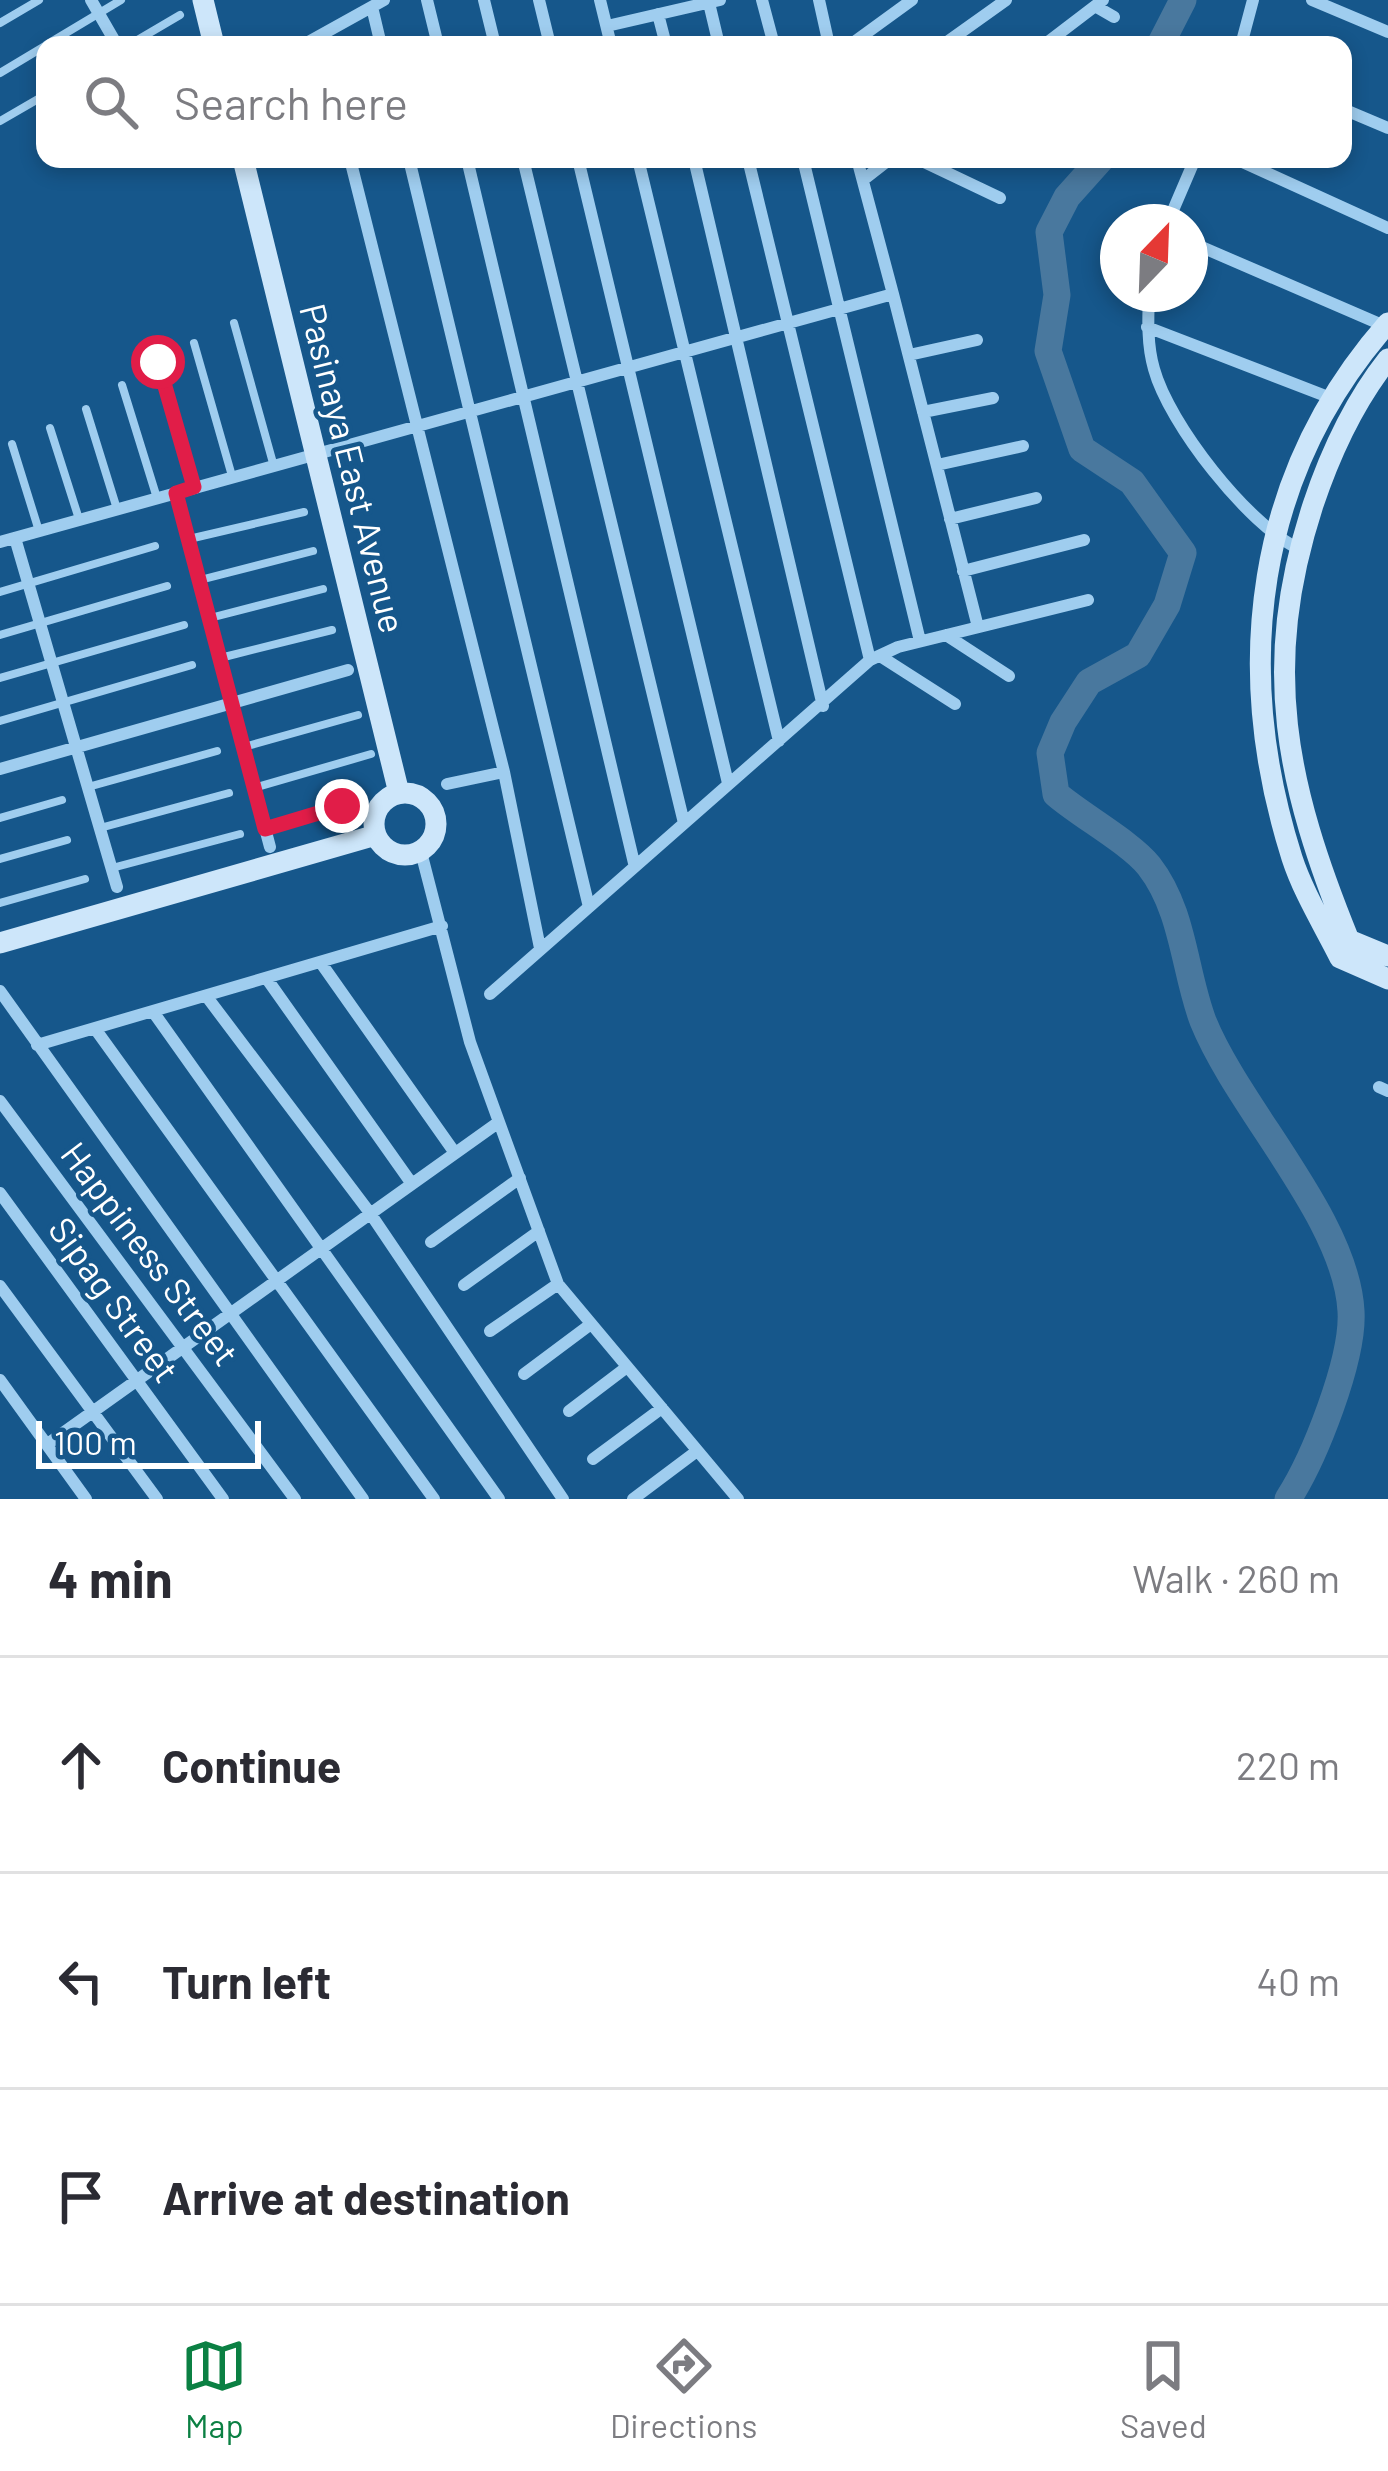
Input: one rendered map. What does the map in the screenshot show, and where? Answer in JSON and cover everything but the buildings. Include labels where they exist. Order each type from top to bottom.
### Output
[{"type":"street","points":[[203,0],[212,36]]},
{"type":"street","points":[[427,0],[437,36]]},
{"type":"street","points":[[484,0],[493,36]]},
{"type":"street","points":[[539,0],[548,36]]},
{"type":"street","points":[[600,0],[609,36]]},
{"type":"street","points":[[762,0],[772,36]]},
{"type":"street","points":[[818,0],[828,36]]},
{"type":"street","points":[[862,36],[912,0]]},
{"type":"street","points":[[956,36],[1006,0]]},
{"type":"street","points":[[1243,36],[1253,0]]},
{"type":"street","points":[[1312,0],[1388,32]]},
{"type":"street","points":[[607,26],[715,1],[718,36]]},
{"type":"street","points":[[327,36],[378,3],[380,36]]},
{"type":"street","points":[[1058,36],[1099,3],[1114,17]]},
{"type":"street","points":[[95,7],[112,36]]},
{"type":"street","points":[[658,14],[664,36]]},
{"type":"street","points":[[1352,113],[1388,128]]},
{"type":"street","name":"Pasinaya East Avenue","points":[[245,168],[399,793]]},
{"type":"street","points":[[352,168],[504,772],[540,948]]},
{"type":"street","points":[[411,168],[589,907]]},
{"type":"street","points":[[469,168],[634,863]]},
{"type":"street","points":[[525,168],[684,823]]},
{"type":"street","points":[[580,168],[728,782]]},
{"type":"street","points":[[640,168],[779,741]]},
{"type":"street","points":[[696,168],[824,706]]},
{"type":"street","points":[[750,168],[875,658],[955,704]]},
{"type":"street","points":[[805,168],[920,641]]},
{"type":"street","points":[[859,168],[978,627]]},
{"type":"street","points":[[862,180],[878,168]]},
{"type":"street","points":[[937,168],[1000,198]]},
{"type":"street","points":[[1176,204],[1191,168]]},
{"type":"street","points":[[1256,168],[1388,229]]},
{"type":"street","points":[[1208,250],[1387,326],[1333,399],[1271,536],[1259,705],[1269,773],[1294,863],[1340,958],[1388,979]]},
{"type":"street","points":[[0,542],[788,319],[893,294]]},
{"type":"street","points":[[1148,312],[1153,368],[1171,414],[1271,536],[1299,549]]},
{"type":"street","points":[[1147,327],[1358,406]]},
{"type":"street","points":[[909,355],[977,340]]},
{"type":"street","points":[[1388,359],[1335,448],[1299,549],[1282,651],[1295,783],[1318,864],[1349,940],[1388,956]]},
{"type":"street","points":[[923,412],[994,398]]},
{"type":"street","points":[[937,465],[1023,446]]},
{"type":"street","points":[[176,493],[270,847]]},
{"type":"street","points":[[950,519],[1036,498]]},
{"type":"street","points":[[15,538],[117,887]]},
{"type":"street","points":[[964,571],[1084,540]]},
{"type":"street","points":[[490,994],[634,863],[875,658],[920,641],[1088,600]]},
{"type":"street","points":[[946,635],[1009,676]]},
{"type":"street","points":[[0,770],[349,670]]},
{"type":"street","points":[[447,784],[504,772]]},
{"type":"street","points":[[399,793],[419,796],[434,810],[436,834],[421,852],[398,855],[376,835],[376,811],[399,793]]},
{"type":"street","points":[[0,943],[376,835]]},
{"type":"street","points":[[421,852],[470,1042],[558,1284],[730,1496]]},
{"type":"street","points":[[37,1045],[442,926]]},
{"type":"street","points":[[321,963],[455,1153]]},
{"type":"street","points":[[267,979],[412,1184]]},
{"type":"street","points":[[0,991],[363,1499]]},
{"type":"street","points":[[207,997],[370,1214],[562,1499]]},
{"type":"street","points":[[154,1013],[499,1499]]},
{"type":"street","points":[[96,1030],[434,1499]]},
{"type":"street","name":"Happiness Street","points":[[0,1101],[295,1499]]},
{"type":"street","points":[[49,1443],[499,1122]]},
{"type":"street","points":[[431,1242],[520,1178]]},
{"type":"street","name":"Sipag Street","points":[[0,1193],[223,1499]]},
{"type":"street","points":[[464,1285],[539,1231]]},
{"type":"street","points":[[490,1331],[558,1284]]},
{"type":"street","points":[[0,1286],[157,1499]]},
{"type":"street","points":[[524,1374],[591,1324]]},
{"type":"street","points":[[569,1411],[627,1366]]},
{"type":"street","points":[[0,1380],[86,1499]]},
{"type":"street","points":[[593,1459],[662,1408]]},
{"type":"street","points":[[633,1499],[698,1451]]},
{"type":"lane","points":[[0,23],[39,0]]},
{"type":"lane","points":[[57,36],[95,7],[121,0]]},
{"type":"lane","points":[[144,36],[180,15]]},
{"type":"lane","points":[[0,73],[36,51]]},
{"type":"lane","points":[[0,121],[36,99]]},
{"type":"lane","points":[[235,322],[273,463]]},
{"type":"lane","points":[[194,343],[232,476]]},
{"type":"lane","points":[[158,362],[194,487]]},
{"type":"lane","points":[[122,385],[157,498]]},
{"type":"lane","points":[[86,409],[117,509]]},
{"type":"lane","points":[[50,428],[79,520]]},
{"type":"lane","points":[[12,444],[39,531]]},
{"type":"lane","points":[[189,539],[304,512]]},
{"type":"lane","points":[[0,592],[155,545]]},
{"type":"lane","points":[[200,580],[314,551]]},
{"type":"lane","points":[[0,635],[166,586]]},
{"type":"lane","points":[[209,618],[323,589]]},
{"type":"lane","points":[[0,678],[184,625]]},
{"type":"lane","points":[[220,658],[332,630]]},
{"type":"lane","points":[[0,721],[192,665]]},
{"type":"lane","points":[[244,747],[358,715]]},
{"type":"lane","points":[[88,787],[218,751]]},
{"type":"lane","points":[[254,788],[370,754]]},
{"type":"lane","points":[[100,828],[230,793]]},
{"type":"lane","points":[[0,818],[62,800]]},
{"type":"lane","points":[[265,829],[342,806]]},
{"type":"lane","points":[[112,868],[240,834]]},
{"type":"lane","points":[[0,859],[67,840]]},
{"type":"lane","points":[[0,904],[85,879]]},
{"type":"waterway","points":[[1165,36],[1183,0]]},
{"type":"waterway","points":[[1093,168],[1067,197],[1049,232],[1057,295],[1048,351],[1082,449],[1132,482],[1183,553],[1167,605],[1138,655],[1089,682],[1063,722],[1050,753],[1056,794],[1130,848],[1161,884],[1203,1021],[1219,1055],[1311,1202],[1345,1275],[1351,1311],[1346,1355],[1320,1435],[1288,1499]]},
{"type":"route","points":[[158,362],[194,487],[176,493],[265,829],[342,806]]}]
